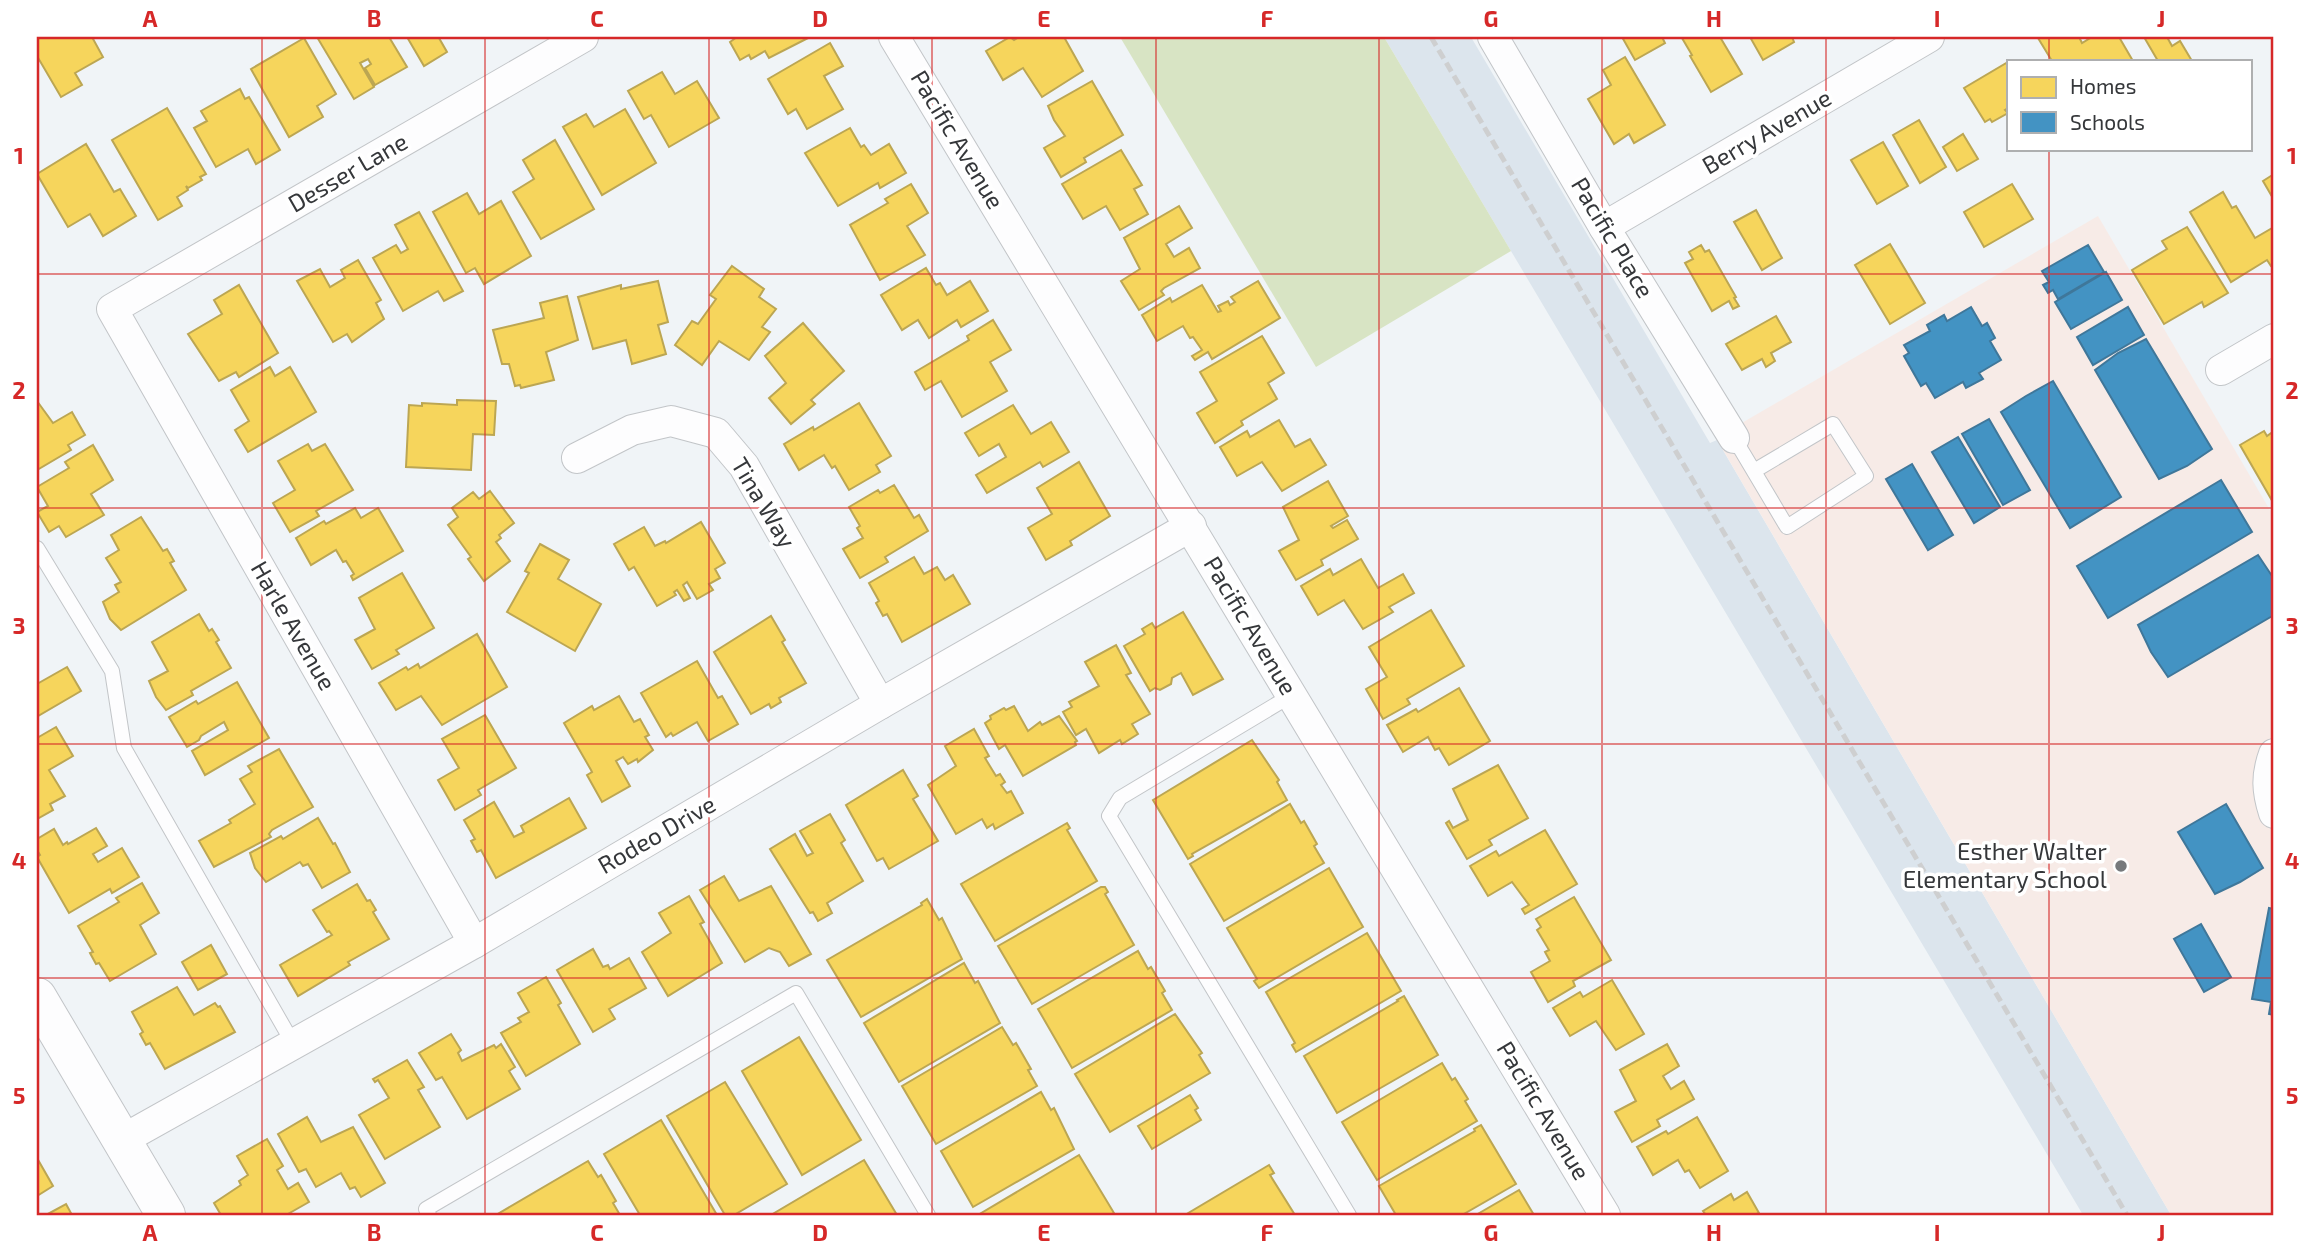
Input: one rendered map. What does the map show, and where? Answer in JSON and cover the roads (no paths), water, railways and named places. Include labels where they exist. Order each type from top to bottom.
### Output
[{"type":"street","name":"Desser Lane","points":[[112,309],[583,37]]},
{"type":"street","name":"Pacific Avenue","points":[[894,37],[1605,1215]]},
{"type":"street","name":"Pacific Place","points":[[1493,37],[1604,226],[1734,438]]},
{"type":"street","name":"Berry Avenue","points":[[1604,226],[1929,37]]},
{"type":"street","name":"Harle Avenue","points":[[112,309],[474,943]]},
{"type":"street","points":[[2221,370],[2274,339]]},
{"type":"street","name":"Tina Way","points":[[578,458],[632,430],[671,421],[716,433],[744,466],[880,704]]},
{"type":"street","name":"Rodeo Drive","points":[[122,1140],[474,943],[880,704],[1191,526]]},
{"type":"street","points":[[2274,754],[2268,772],[2267,793],[2274,813]]},
{"type":"street","points":[[37,996],[166,1215]]},
{"type":"lane","points":[[1734,438],[1787,527],[1866,477],[1833,424],[1754,471]]},
{"type":"lane","points":[[37,548],[112,671],[124,748],[294,1045]]},
{"type":"lane","points":[[1292,695],[1120,798],[1109,816],[1349,1215]]},
{"type":"lane","points":[[429,1215],[426,1209],[796,992],[928,1215]]},
{"type":"railway","points":[[1431,37],[2127,1215]]},
{"type":"place","name":"Esther Walter Elementary School","points":[[2121,866]]}]
